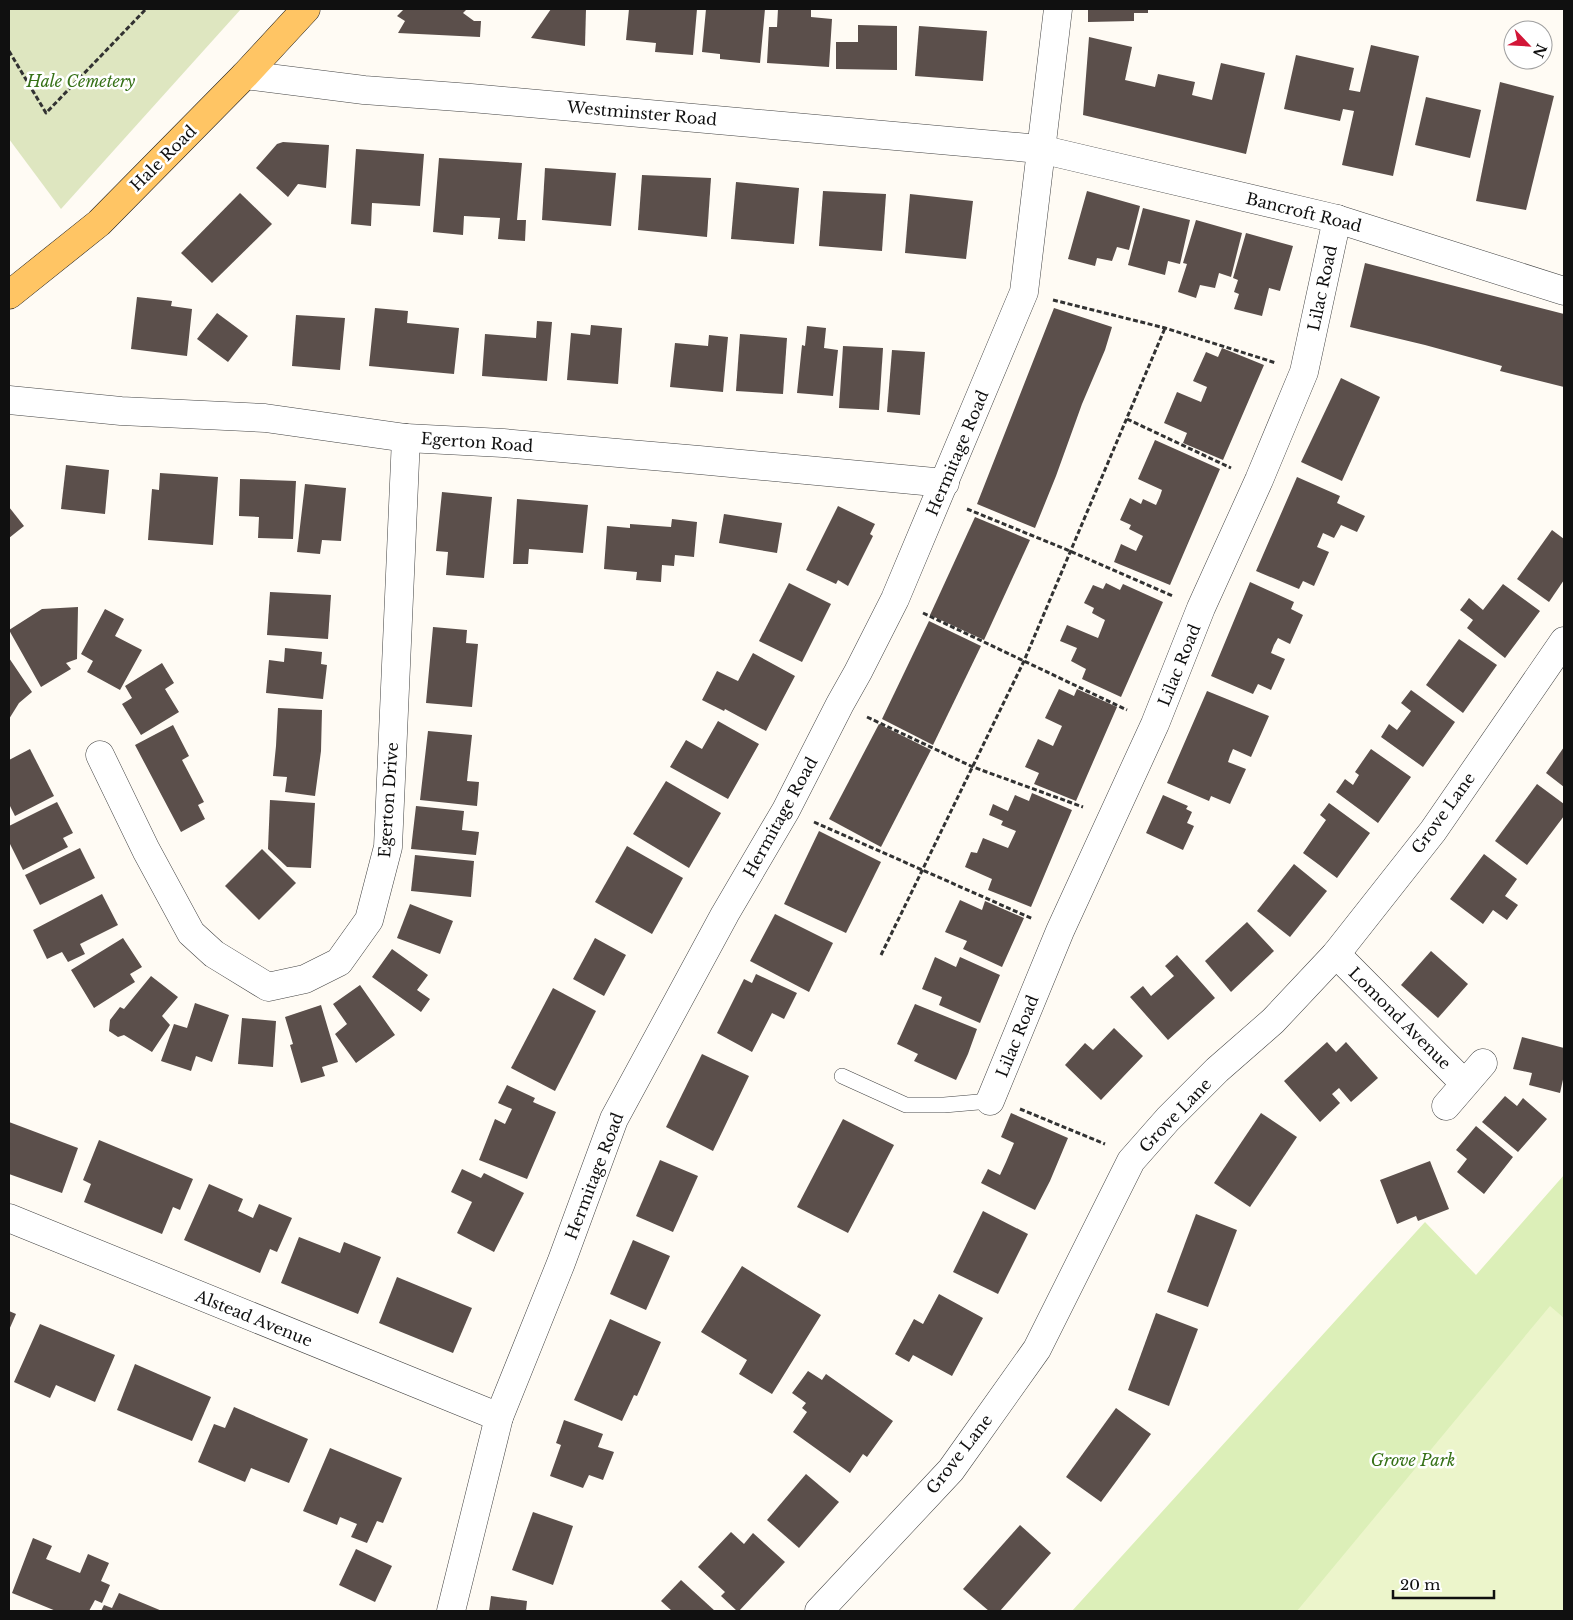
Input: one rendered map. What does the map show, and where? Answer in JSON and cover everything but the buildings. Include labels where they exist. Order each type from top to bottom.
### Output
[{"type":"main road","name":"Hale Road","points":[[9,295],[100,223],[245,75],[306,9]]},
{"type":"street","name":"Hermitage Road","points":[[451,1611],[499,1417],[561,1263],[614,1119],[726,914],[786,810],[895,600],[1024,292],[1058,9]]},
{"type":"street","name":"Westminster Road","points":[[245,75],[364,90],[1040,149]]},
{"type":"street","name":"Bancroft Road","points":[[1040,149],[1337,219],[1564,291]]},
{"type":"street","name":"Lilac Road","points":[[991,1099],[1060,931],[1155,724],[1201,608],[1259,480],[1304,372],[1337,219]]},
{"type":"street","name":"Egerton Road","points":[[9,400],[121,411],[265,418],[406,438],[503,443],[699,460],[942,490]]},
{"type":"street","name":"Egerton Drive","points":[[100,755],[146,850],[191,933],[214,954],[268,986],[305,979],[339,962],[369,920],[388,847],[406,438]]},
{"type":"street","name":"Grove Lane","points":[[819,1611],[951,1470],[1037,1350],[1131,1161],[1168,1119],[1273,1020],[1336,954],[1432,831],[1564,641]]},
{"type":"street","name":"Lomond Avenue","points":[[1336,954],[1464,1083]]},
{"type":"street","name":"Lomond Avenue","points":[[1446,1106],[1483,1063]]},
{"type":"street","name":"Alstead Avenue","points":[[9,1218],[499,1417]]},
{"type":"lane","points":[[842,1076],[906,1105],[944,1105],[991,1099]]},
{"type":"path","points":[[9,51],[46,113],[146,9]]},
{"type":"path","points":[[1024,292],[1165,328],[1304,372]]},
{"type":"path","points":[[881,955],[1024,661],[1165,328]]},
{"type":"path","points":[[1127,419],[1259,480]]},
{"type":"path","points":[[942,490],[1070,550],[1201,608]]},
{"type":"path","points":[[895,600],[1155,724]]},
{"type":"path","points":[[840,704],[972,766],[1112,818]]},
{"type":"path","points":[[786,810],[1060,931]]},
{"type":"path","points":[[991,1099],[1135,1156]]},
{"type":"green space","name":"Hale Cemetery","points":[[9,9],[241,9],[61,209],[9,139]]},
{"type":"green space","name":"Grove Park","points":[[1564,1175],[1564,1611],[1072,1611],[1425,1222],[1476,1275]]},
{"type":"green space","points":[[1550,1306],[1564,1318],[1564,1611],[1297,1611]]}]
